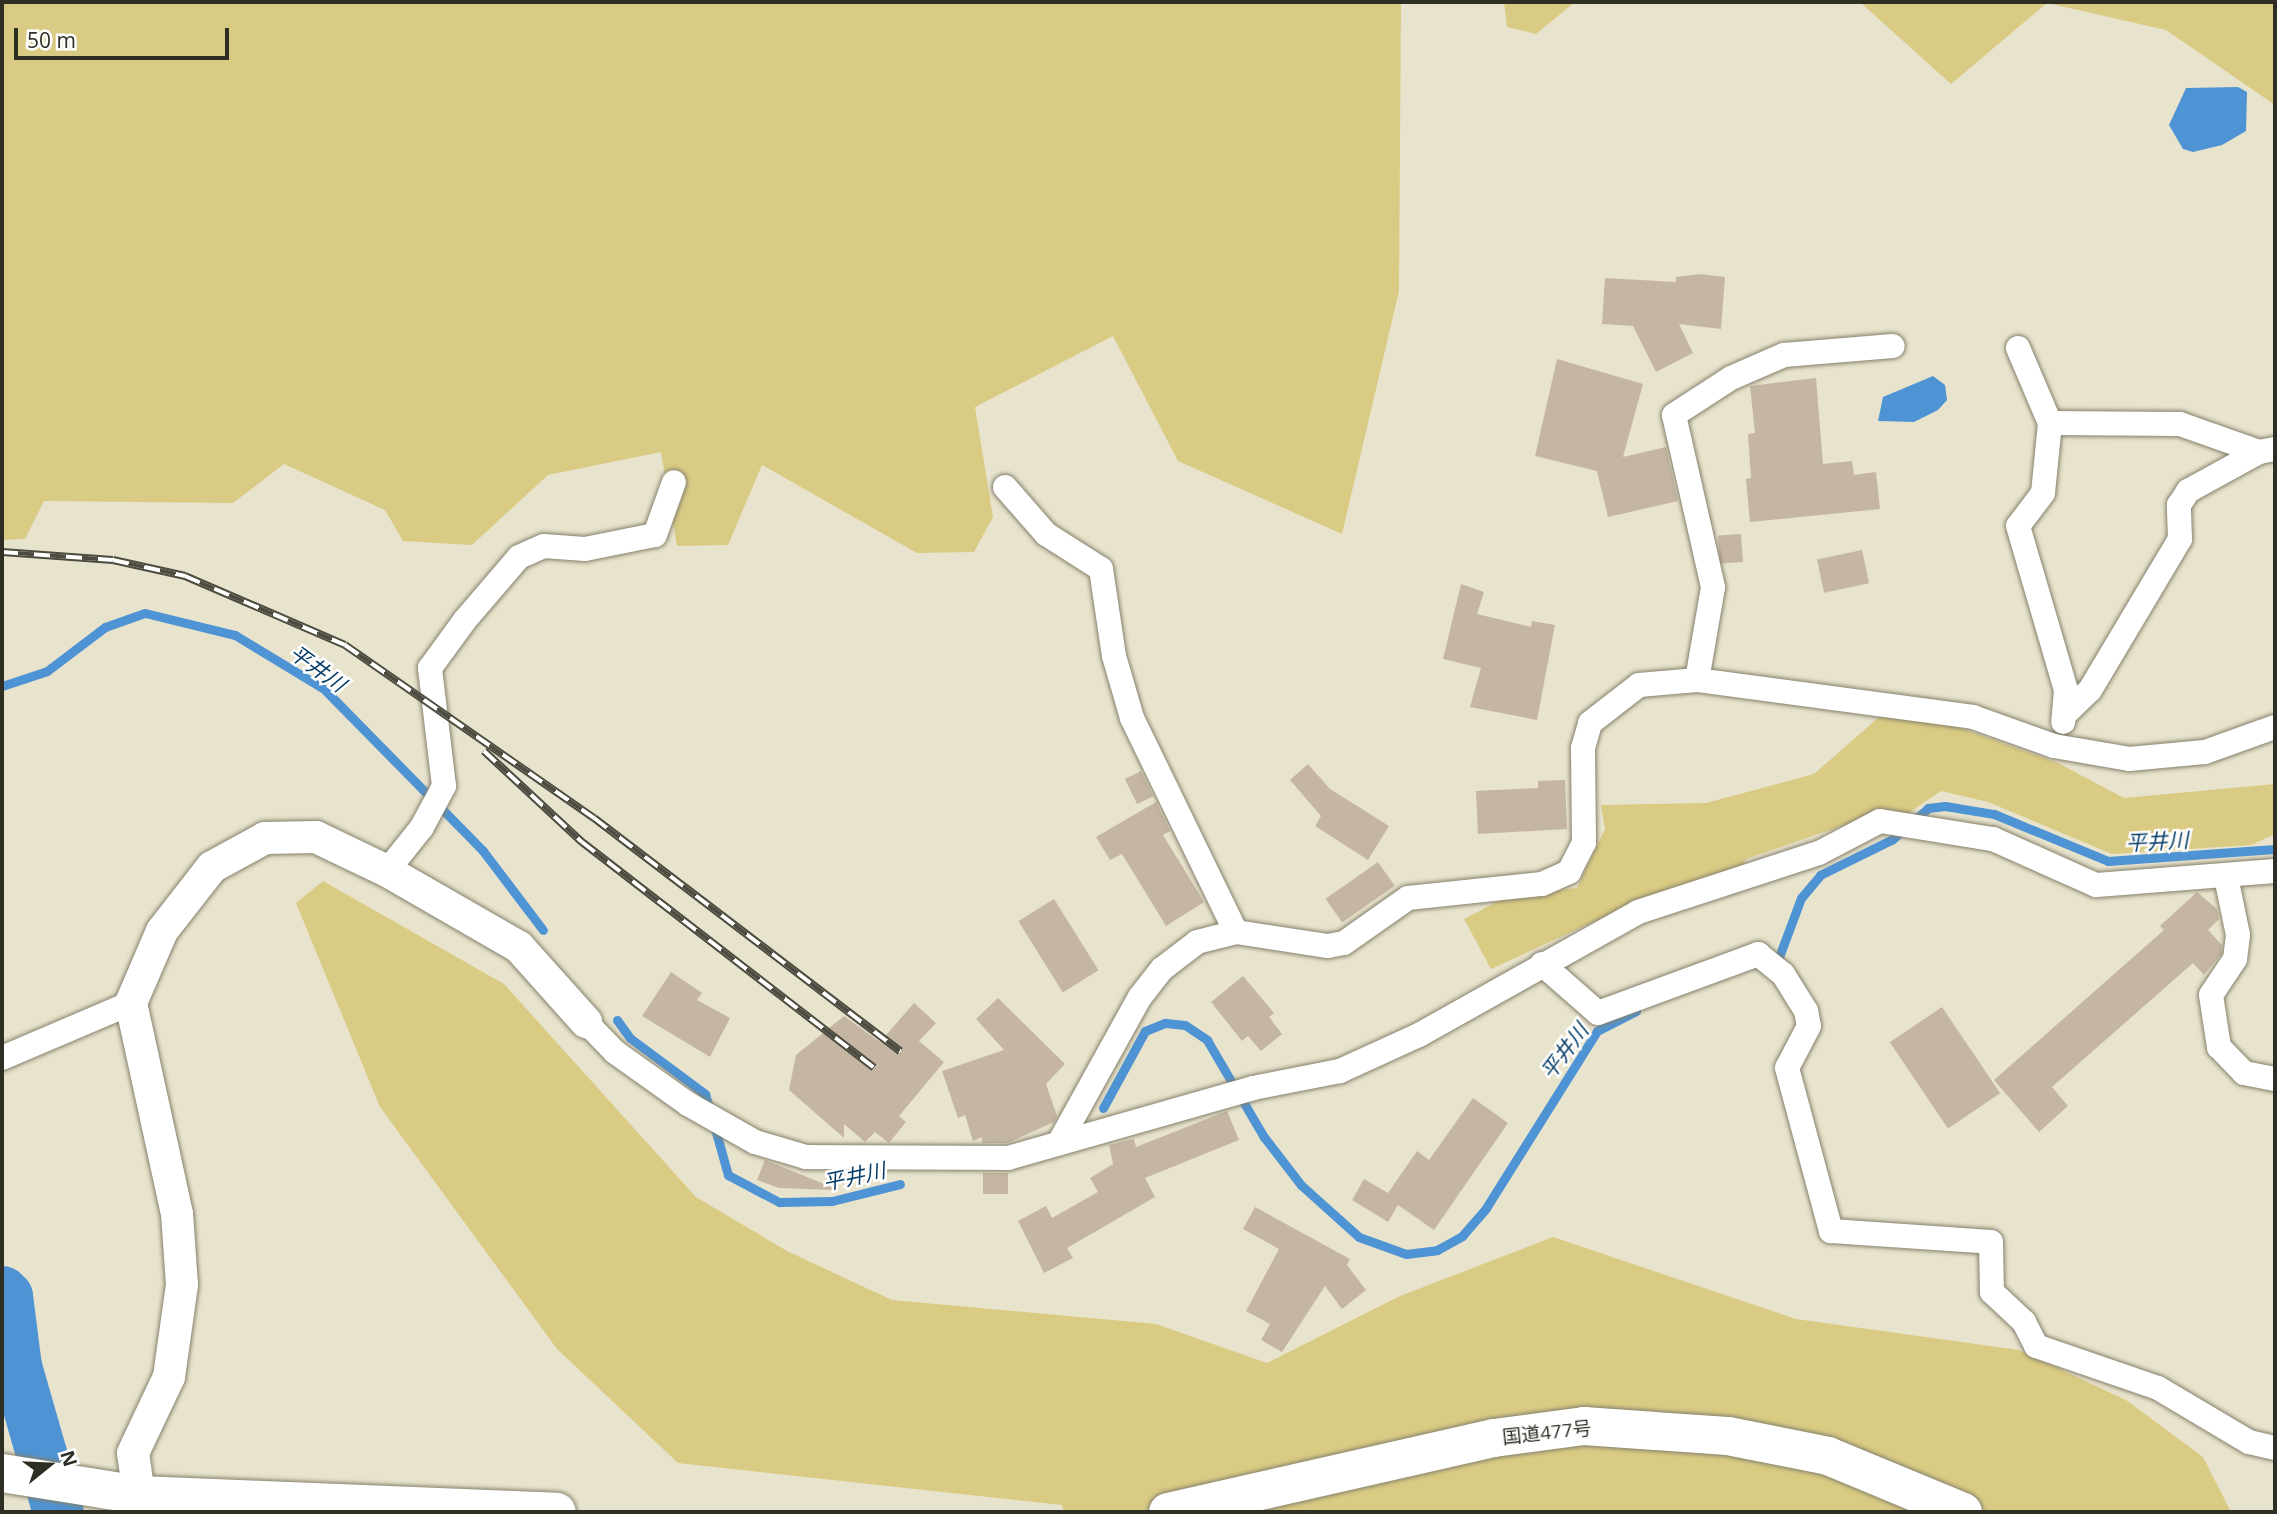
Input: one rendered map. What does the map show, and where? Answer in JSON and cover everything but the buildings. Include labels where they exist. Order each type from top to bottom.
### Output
[{"type":"highway","name":"国道477号","points":[[1168,1512],[1494,1438],[1584,1426],[1728,1436],[1828,1456],[1963,1512]]},
{"type":"highway","points":[[4,1473],[83,1485],[140,1504],[557,1512]]},
{"type":"street","points":[[1697,680],[1713,587],[1674,415],[1731,379],[1784,355],[1893,345]]},
{"type":"street","points":[[2018,348],[2050,423],[2043,493],[2018,526],[2066,690],[2066,713],[2054,746]]},
{"type":"street","points":[[2050,423],[2180,424],[2267,450]]},
{"type":"street","points":[[2066,713],[2090,690],[2180,539],[2179,505],[2188,491],[2267,450]]},
{"type":"street","points":[[387,871],[422,827],[444,786],[430,668],[465,620],[519,557],[544,546],[585,549],[655,535],[674,482]]},
{"type":"street","points":[[1005,486],[1046,534],[1101,569],[1114,656],[1132,718],[1236,932]]},
{"type":"street","points":[[1059,1143],[1097,1083],[1118,1031],[1162,969],[1197,942],[1236,932],[1328,946],[1344,943],[1408,898],[1542,884],[1569,873],[1584,843],[1583,748],[1590,723],[1639,685],[1697,680],[1973,717],[2054,746],[2129,759],[2205,752],[2275,727]]},
{"type":"street","points":[[140,1504],[133,1453],[169,1377],[182,1285],[175,1202],[131,1003],[162,931],[212,867],[265,838],[316,837],[387,871],[519,947],[615,1052],[688,1104],[755,1142],[806,1157],[1008,1158],[1253,1088],[1340,1071],[1419,1035],[1638,912],[1819,853],[1880,821],[1937,826],[1993,838],[2096,884],[2226,877],[2275,871]]},
{"type":"street","points":[[2226,877],[2238,935],[2235,958],[2211,995],[2219,1047],[2244,1073],[2275,1079]]},
{"type":"street","points":[[1542,964],[1598,1013],[1758,954],[1783,974],[1806,1011],[1809,1026],[1787,1068],[1831,1231],[1991,1242],[1992,1292],[2024,1322],[2036,1346],[2158,1388],[2249,1442],[2275,1448]]},
{"type":"street","points":[[2,1058],[131,1003]]},
{"type":"shaded area","points":[[2,2],[1401,2],[1399,291],[1342,534],[1178,461],[1113,336],[975,407],[993,517],[974,552],[917,553],[762,465],[728,545],[677,546],[661,452],[548,475],[472,545],[403,541],[385,510],[284,464],[233,503],[44,501],[25,539],[2,540]]},
{"type":"shaded area","points":[[1504,2],[1575,2],[1536,34],[1507,27]]},
{"type":"shaded area","points":[[2275,2],[2275,105],[2166,30],[2047,3]]},
{"type":"shaded area","points":[[2047,3],[1951,84],[1862,4]]},
{"type":"shaded area","points":[[1879,717],[1949,724],[2058,763],[2124,798],[2275,784],[2275,834],[2251,845],[2112,854],[1988,802],[1941,791],[1907,814],[1882,812],[1746,859],[1741,868],[1652,895],[1491,969],[1464,919],[1508,896],[1577,888],[1605,829],[1601,805],[1706,803],[1814,774]]},
{"type":"shaded area","points":[[323,881],[504,984],[696,1197],[787,1251],[892,1300],[1156,1324],[1267,1363],[1400,1296],[1553,1237],[1796,1319],[2019,1350],[2126,1400],[2203,1457],[2231,1512],[1064,1512],[1062,1505],[678,1463],[557,1349],[380,1107],[296,903]]},
{"type":"water","points":[[2238,87],[2247,92],[2246,131],[2222,145],[2193,152],[2183,149],[2169,125],[2186,88]]},
{"type":"water","points":[[1933,376],[1945,385],[1947,400],[1938,410],[1914,422],[1878,421],[1883,397]]},
{"type":"waterway","name":"平井川","points":[[2,686],[47,671],[105,627],[145,613],[235,635],[324,689],[483,851],[543,930]]},
{"type":"waterway","name":"平井川","points":[[1770,961],[1779,957],[1801,898],[1820,875],[1893,839],[1928,808],[1945,806],[1994,814],[2108,861],[2275,849]]},
{"type":"waterway","name":"平井川","points":[[1103,1108],[1145,1031],[1165,1023],[1185,1025],[1207,1040],[1264,1137],[1301,1185],[1359,1237],[1406,1254],[1437,1250],[1462,1236],[1486,1208],[1597,1031],[1636,1011]]},
{"type":"waterway","name":"平井川","points":[[617,1020],[630,1038],[705,1094],[710,1112]]},
{"type":"waterway","name":"平井川","points":[[714,1125],[728,1175],[779,1202],[832,1201],[900,1184]]},
{"type":"waterway","points":[[2,1291],[7,1296],[16,1366],[58,1512]]},
{"type":"railway","points":[[2,552],[113,560],[185,576],[345,645],[594,818],[900,1051]]},
{"type":"railway","points":[[484,751],[582,842],[874,1068]]}]
